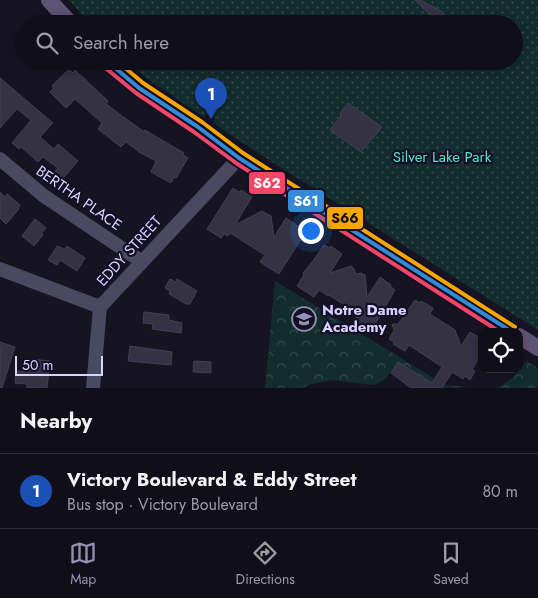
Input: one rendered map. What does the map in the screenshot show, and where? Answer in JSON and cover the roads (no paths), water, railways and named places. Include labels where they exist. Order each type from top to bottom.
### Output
[{"type":"main road","points":[[49,0],[63,15]]},
{"type":"main road","points":[[116,70],[141,90],[201,129],[239,158],[506,328]]},
{"type":"main road","points":[[523,339],[538,348]]},
{"type":"street","name":"EDDY STREET","points":[[93,388],[100,307],[239,158]]},
{"type":"street","name":"BERTHA PLACE","points":[[0,159],[44,196],[141,261]]},
{"type":"street","points":[[0,269],[100,307]]},
{"type":"place","name":"Victory Boulevard & Eddy Street","points":[[211,119]]},
{"type":"place","name":"Notre Dame Academy","points":[[304,319]]},
{"type":"park label","name":"Silver Lake Park","points":[[442,157]]}]
